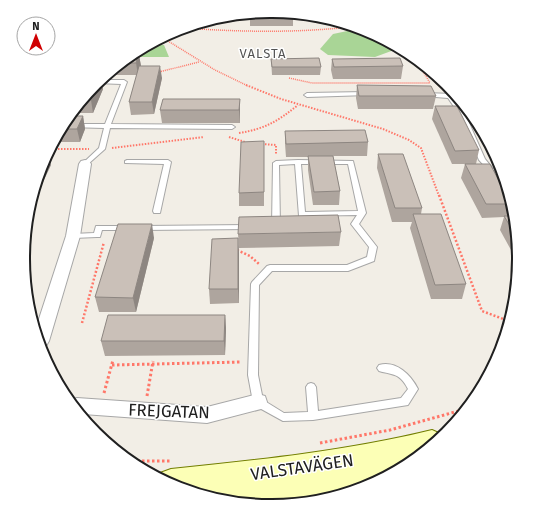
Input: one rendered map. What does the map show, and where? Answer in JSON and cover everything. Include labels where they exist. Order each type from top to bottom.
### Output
[{"type":"street","points":[[42,334],[73,236],[85,164]]},
{"type":"street","name":"FREJGATAN","points":[[81,406],[207,416],[258,402]]},
{"type":"street","name":"VALSTAVÄGEN","points":[[172,472],[312,468],[421,446]]},
{"type":"street","name":"VALSTAVÄGEN","points":[[229,495],[316,486],[381,472]]},
{"type":"lane","points":[[85,164],[102,149],[108,125],[124,82],[108,82]]},
{"type":"lane","points":[[307,95],[370,94]]},
{"type":"lane","points":[[422,95],[448,96]]},
{"type":"lane","points":[[465,116],[482,160],[495,178]]},
{"type":"lane","points":[[70,126],[232,127]]},
{"type":"lane","points":[[127,162],[168,162],[157,211]]},
{"type":"lane","points":[[298,162],[302,214],[362,213]]},
{"type":"lane","points":[[269,226],[277,226],[276,163],[351,162],[362,213],[356,224],[373,246],[372,259],[348,268],[270,268],[255,284],[253,375],[258,402],[283,417],[313,416],[404,402],[413,389],[410,381],[399,372],[390,368],[382,368]]},
{"type":"lane","points":[[73,236],[97,235],[99,228],[107,225],[254,227]]},
{"type":"lane","points":[[311,387],[313,416]]},
{"type":"path","points":[[199,29],[234,32],[268,32],[338,28]]},
{"type":"path","points":[[155,73],[199,62]]},
{"type":"path","points":[[425,74],[437,95]]},
{"type":"path","points":[[289,78],[312,83],[430,83]]},
{"type":"path","points":[[237,133],[259,130],[274,123],[298,104]]},
{"type":"path","points":[[207,126],[222,135],[245,142]]},
{"type":"path","points":[[57,149],[102,149],[207,137]]},
{"type":"path","points":[[261,144],[276,145],[276,163]]},
{"type":"path","points":[[82,323],[107,225]]},
{"type":"path","points":[[231,227],[231,248],[250,256],[267,271]]},
{"type":"path","points":[[100,407],[113,360]]},
{"type":"path","points":[[112,365],[253,362]]},
{"type":"path","points":[[145,411],[153,363]]},
{"type":"path","points":[[314,444],[390,430],[457,412]]},
{"type":"path","points":[[146,464],[172,472]]},
{"type":"green space","points":[[348,31],[363,36],[392,51],[375,57],[328,55],[320,49],[333,34]]},
{"type":"green space","points":[[162,45],[164,45],[169,57],[140,57]]},
{"type":"building","points":[[319,58],[321,67],[272,67],[271,59]]},
{"type":"building","points":[[400,58],[403,66],[334,67],[332,59]]},
{"type":"building","points":[[139,66],[160,66],[152,102],[129,102]]},
{"type":"building","points":[[357,85],[431,86],[436,96],[359,96]]},
{"type":"building","points":[[163,99],[240,99],[239,110],[160,110]]},
{"type":"building","points":[[435,106],[457,106],[479,150],[455,151]]},
{"type":"building","points":[[77,116],[83,116],[77,129],[69,129]]},
{"type":"building","points":[[365,130],[368,142],[286,144],[285,131]]},
{"type":"building","points":[[264,141],[264,192],[239,193],[241,142]]},
{"type":"building","points":[[378,154],[403,154],[422,208],[395,208]]},
{"type":"building","points":[[308,156],[333,156],[340,191],[314,192]]},
{"type":"building","points":[[465,164],[490,164],[499,180],[505,204],[486,204]]},
{"type":"building","points":[[413,214],[441,214],[466,284],[435,285]]},
{"type":"building","points":[[338,215],[341,232],[238,234],[239,217]]},
{"type":"building","points":[[504,216],[508,216],[509,224]]},
{"type":"building","points":[[118,224],[152,224],[133,298],[95,297]]},
{"type":"building","points":[[238,238],[238,289],[209,289],[212,239]]},
{"type":"building","points":[[108,315],[225,315],[224,341],[101,341]]},
{"type":"district","name":"VALSTA","points":[[263,53]]}]
